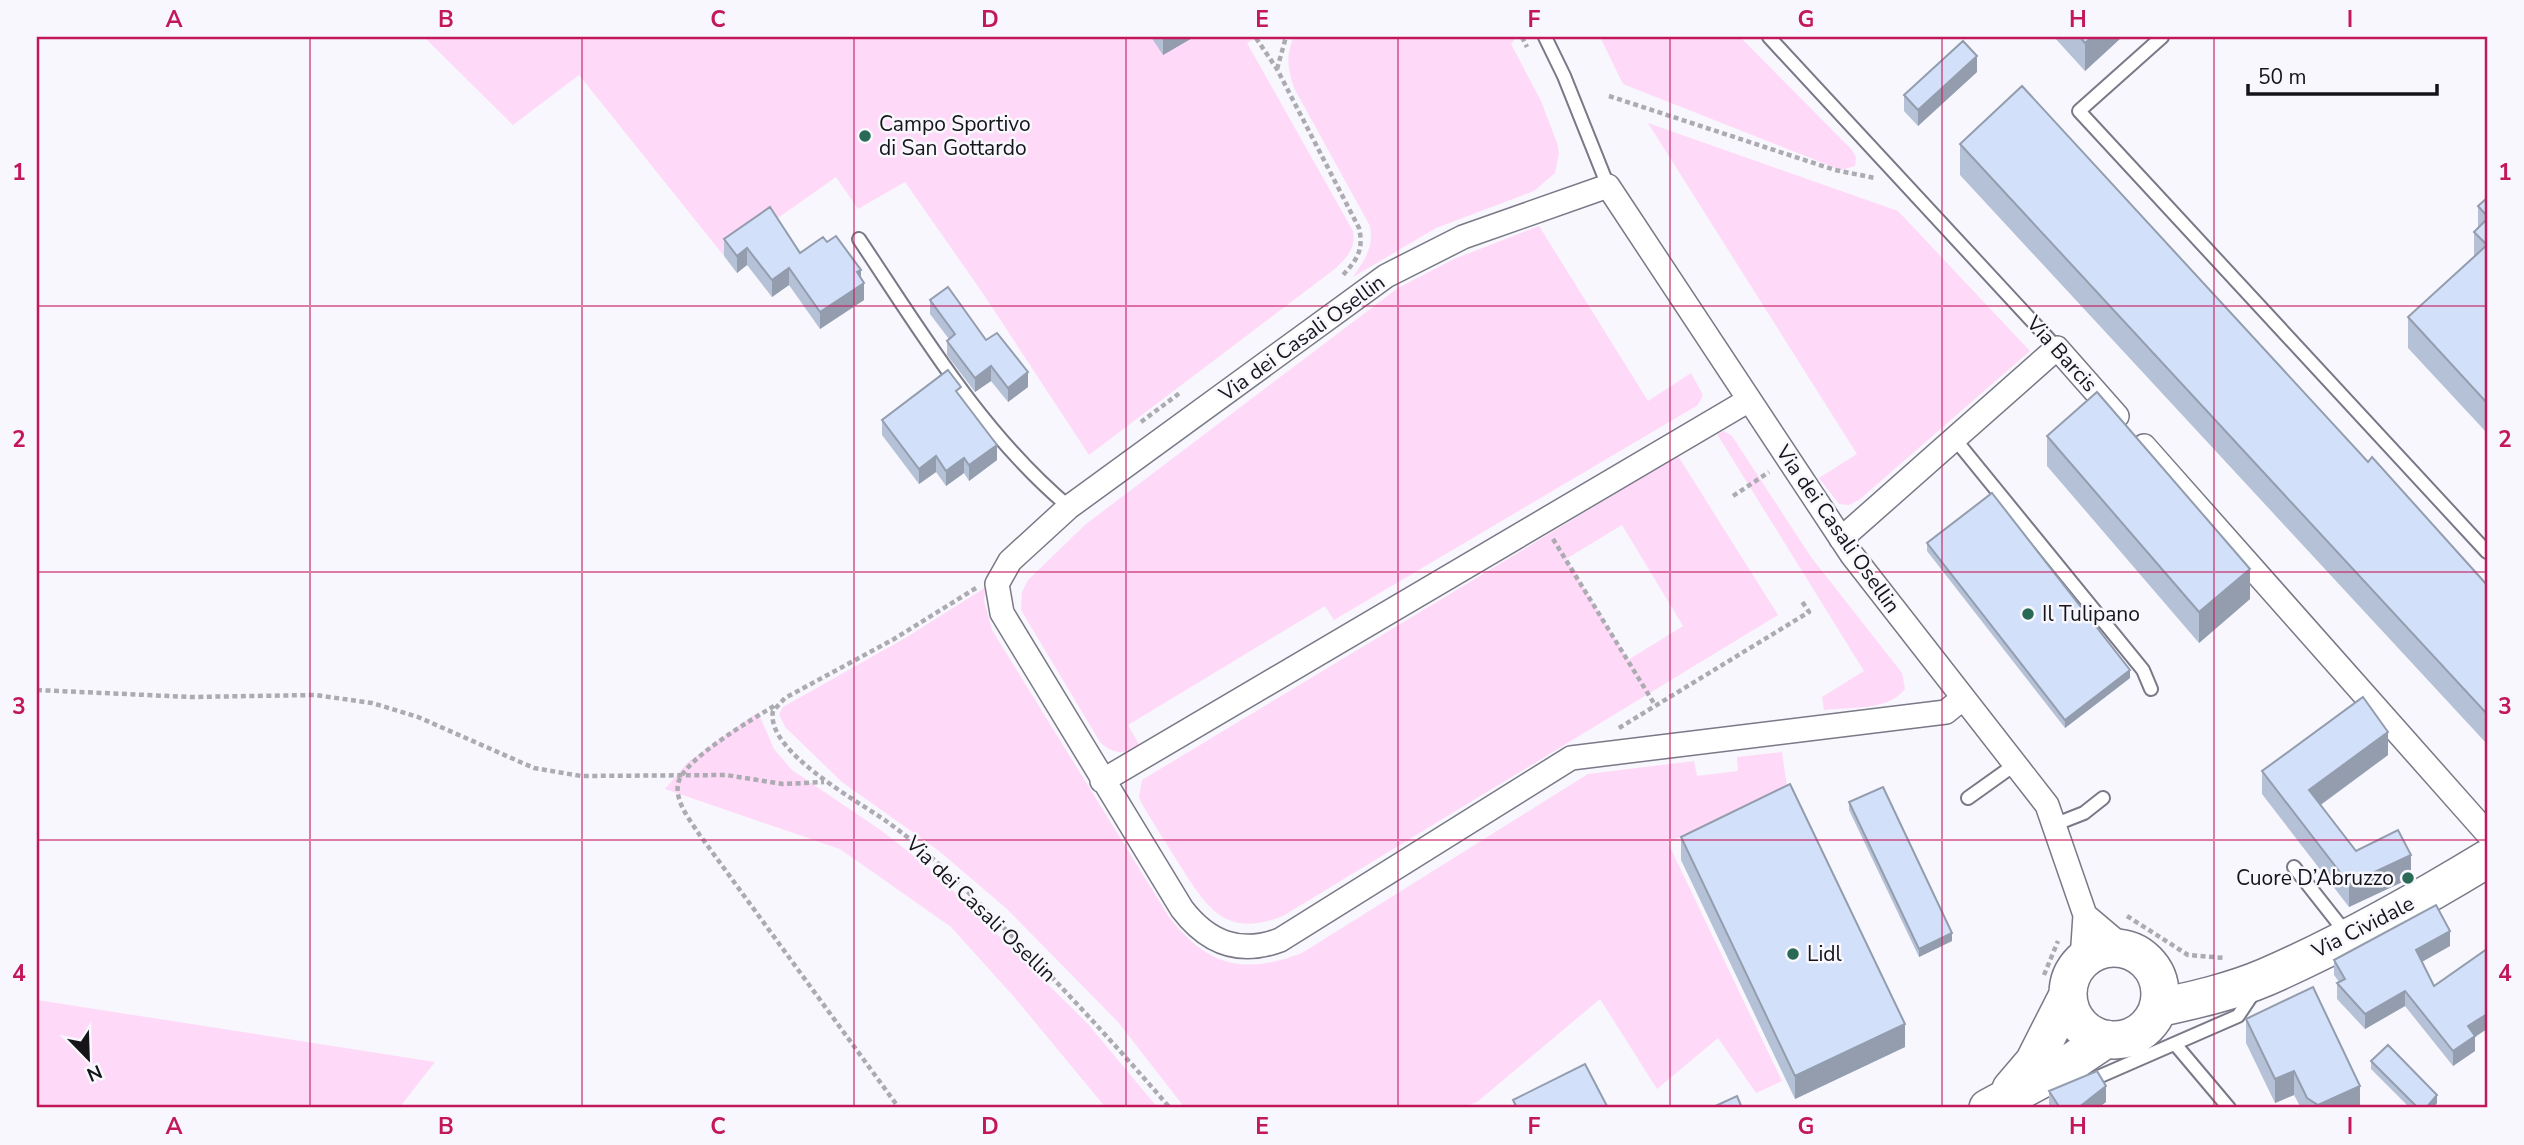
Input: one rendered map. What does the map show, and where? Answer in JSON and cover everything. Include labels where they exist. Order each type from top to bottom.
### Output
[{"type":"main road","name":"Via Cividale","points":[[2158,1008],[2349,936],[2487,859]]},
{"type":"main road","points":[[1993,1106],[2034,1062],[2054,989],[2069,982],[2071,947],[2094,951],[2109,947],[2139,959],[2178,981],[2246,974]]},
{"type":"main road","points":[[1993,1106],[2064,1067],[2128,1044],[2152,1020],[2158,1008],[2159,981],[2139,959]]},
{"type":"main road","points":[[2054,989],[2083,1029],[2128,1044]]},
{"type":"street","name":"Via dei Casali Osellin","points":[[1010,561],[1069,506],[1386,276],[1463,237],[1608,186],[1841,539],[2047,805],[2056,824],[2085,915],[2071,947]]},
{"type":"street","points":[[1841,539],[2057,348]]},
{"type":"street","name":"Via Barcis","points":[[2057,348],[2487,833]]},
{"type":"street","points":[[1102,781],[1749,400]]},
{"type":"street","points":[[1010,561],[999,578],[998,604],[1102,781],[1192,921],[1217,942],[1262,947],[1280,940],[1571,758],[1945,712],[1963,698]]},
{"type":"street","points":[[2085,915],[2139,959]]},
{"type":"lane","points":[[1545,37],[1564,76],[1608,186]]},
{"type":"lane","name":"Via Barcis","points":[[1769,37],[1910,186],[2057,348]]},
{"type":"lane","points":[[2162,37],[2079,111],[2487,552]]},
{"type":"lane","points":[[859,239],[981,417],[1029,472],[1069,506]]},
{"type":"lane","points":[[1954,438],[2143,670],[2151,689]]},
{"type":"lane","points":[[1968,798],[2017,763]]},
{"type":"lane","points":[[2056,824],[2084,813],[2102,798]]},
{"type":"lane","points":[[2294,867],[2349,936]]},
{"type":"lane","points":[[2128,1044],[2175,1044],[2238,1016],[2246,974]]},
{"type":"lane","points":[[2175,1044],[2229,1108]]},
{"type":"path","points":[[1277,69],[1286,37]]},
{"type":"path","points":[[1522,37],[1530,54]]},
{"type":"path","points":[[1256,38],[1277,69],[1359,228],[1363,244],[1358,258],[1343,275]]},
{"type":"path","points":[[1609,96],[1836,170],[1910,186]]},
{"type":"path","points":[[1733,496],[1769,472]]},
{"type":"path","points":[[1542,522],[1655,705]]},
{"type":"path","points":[[899,1108],[699,834],[680,801],[680,777],[719,743],[778,704],[922,622],[982,585],[1010,561]]},
{"type":"path","points":[[1613,732],[1809,612],[1801,600]]},
{"type":"path","points":[[37,690],[191,697],[315,695],[372,703],[418,717],[534,768],[581,776],[726,775],[783,784],[825,782]]},
{"type":"path","name":"Via dei Casali Osellin","points":[[778,704],[771,719],[787,746],[825,782],[886,821],[933,858],[1092,1017],[1170,1108]]},
{"type":"path","points":[[2116,908],[2188,955],[2205,958],[2246,974]]},
{"type":"path","points":[[2054,989],[2071,947]]},
{"type":"shaded area","points":[[424,37],[1258,37],[1247,43],[1353,231],[1352,247],[1336,268],[1089,455],[984,295],[905,182],[858,209],[836,177],[724,256],[579,75],[513,125]]},
{"type":"shaded area","points":[[1294,37],[1517,37],[1511,44],[1541,101],[1557,143],[1559,153],[1555,173],[1534,191],[1436,228],[1353,277],[1370,247],[1370,226],[1294,88],[1288,62]]},
{"type":"shaded area","points":[[1600,37],[1740,37],[1852,150],[1856,157],[1855,166],[1841,170],[1623,84]]},
{"type":"shaded area","points":[[1648,123],[1898,211],[2030,351],[1859,500],[1849,505],[1839,504],[1819,478],[1857,454]]},
{"type":"shaded area","points":[[1539,226],[1648,401],[1691,373],[1703,395],[1698,405],[1334,620],[1325,606],[1128,725],[1140,746],[1119,752],[1100,742],[1021,610],[1022,592],[1028,580],[1086,524],[1398,288],[1454,259]]},
{"type":"shaded area","points":[[1724,431],[1732,436],[1811,557],[1902,673],[1905,689],[1898,696],[1879,705],[1824,710],[1822,697],[1864,671],[1717,434]]},
{"type":"shaded area","points":[[1678,456],[1778,615],[1283,916],[1264,922],[1235,922],[1212,909],[1202,898],[1142,804],[1139,797],[1142,780]],"holes":[[[1622,525],[1683,626],[1628,660],[1566,559]]]},
{"type":"shaded area","points":[[986,587],[984,600],[992,630],[1169,917],[1198,947],[1228,962],[1262,964],[1302,953],[1588,774],[1694,761],[1697,776],[1738,771],[1737,757],[1782,752],[1787,787],[1668,843],[1782,1081],[1756,1093],[1718,1038],[1657,1089],[1600,999],[1477,1102],[1461,1108],[1185,1108],[1118,1022],[1007,909],[939,851],[842,782],[785,727],[779,714],[783,707],[907,637]]},
{"type":"shaded area","points":[[758,712],[774,749],[792,770],[879,829],[931,869],[1088,1024],[1158,1108],[1106,1108],[1015,998],[951,927],[840,849],[665,789],[688,762]]},
{"type":"shaded area","points":[[37,1000],[435,1062],[399,1108],[37,1108]]},
{"type":"building","points":[[2080,37],[2092,37],[2085,43]]},
{"type":"building","points":[[1963,41],[1977,56],[1918,110],[1904,95]]},
{"type":"building","points":[[2022,86],[2368,462],[2372,457],[2487,585],[2487,714],[1960,144]]},
{"type":"building","points":[[2487,198],[2487,216],[2478,206]]},
{"type":"building","points":[[770,207],[800,253],[823,237],[827,242],[836,236],[861,270],[857,272],[864,283],[820,312],[789,268],[772,280],[747,248],[737,256],[724,239]]},
{"type":"building","points":[[2487,219],[2487,245],[2474,232]]},
{"type":"building","points":[[2487,245],[2487,403],[2408,317]]},
{"type":"building","points":[[948,287],[986,340],[997,333],[1028,372],[1008,388],[991,366],[975,378],[947,341],[955,334],[930,300]]},
{"type":"building","points":[[948,370],[961,387],[956,391],[997,445],[969,465],[964,458],[946,471],[936,456],[919,469],[882,420]]},
{"type":"building","points":[[2097,392],[2250,569],[2199,612],[2047,436]]},
{"type":"building","name":"Il Tulipano","points":[[1992,493],[2130,670],[2065,720],[1927,543]]},
{"type":"building","points":[[2363,697],[2388,732],[2309,790],[2356,851],[2398,830],[2411,855],[2349,884],[2262,771]]},
{"type":"building","name":"Lidl","points":[[1790,784],[1905,1024],[1795,1076],[1681,837]]},
{"type":"building","points":[[1883,787],[1952,933],[1919,949],[1849,802]]},
{"type":"building","points":[[2436,905],[2450,931],[2416,950],[2434,986],[2487,949],[2487,1014],[2468,1026],[2475,1036],[2453,1051],[2405,991],[2365,1014],[2337,983],[2345,979],[2334,960]]},
{"type":"building","points":[[2313,987],[2360,1086],[2318,1105],[2307,1098],[2294,1071],[2275,1079],[2246,1019]]},
{"type":"building","points":[[2388,1045],[2437,1095],[2426,1108],[2418,1108],[2371,1061]]},
{"type":"building","points":[[1585,1064],[1608,1108],[1517,1108],[1513,1100]]},
{"type":"building","points":[[2097,1071],[2106,1086],[2078,1108],[2060,1108],[2049,1091]]},
{"type":"building","points":[[1737,1096],[1742,1108],[1711,1108]]},
{"type":"place","name":"Campo Sportivo di San Gottardo","points":[[865,136]]},
{"type":"place","name":"Il Tulipano","points":[[2028,614]]},
{"type":"place","name":"Cuore D’Abruzzo","points":[[2408,878]]},
{"type":"place","name":"Lidl","points":[[1793,954]]}]
